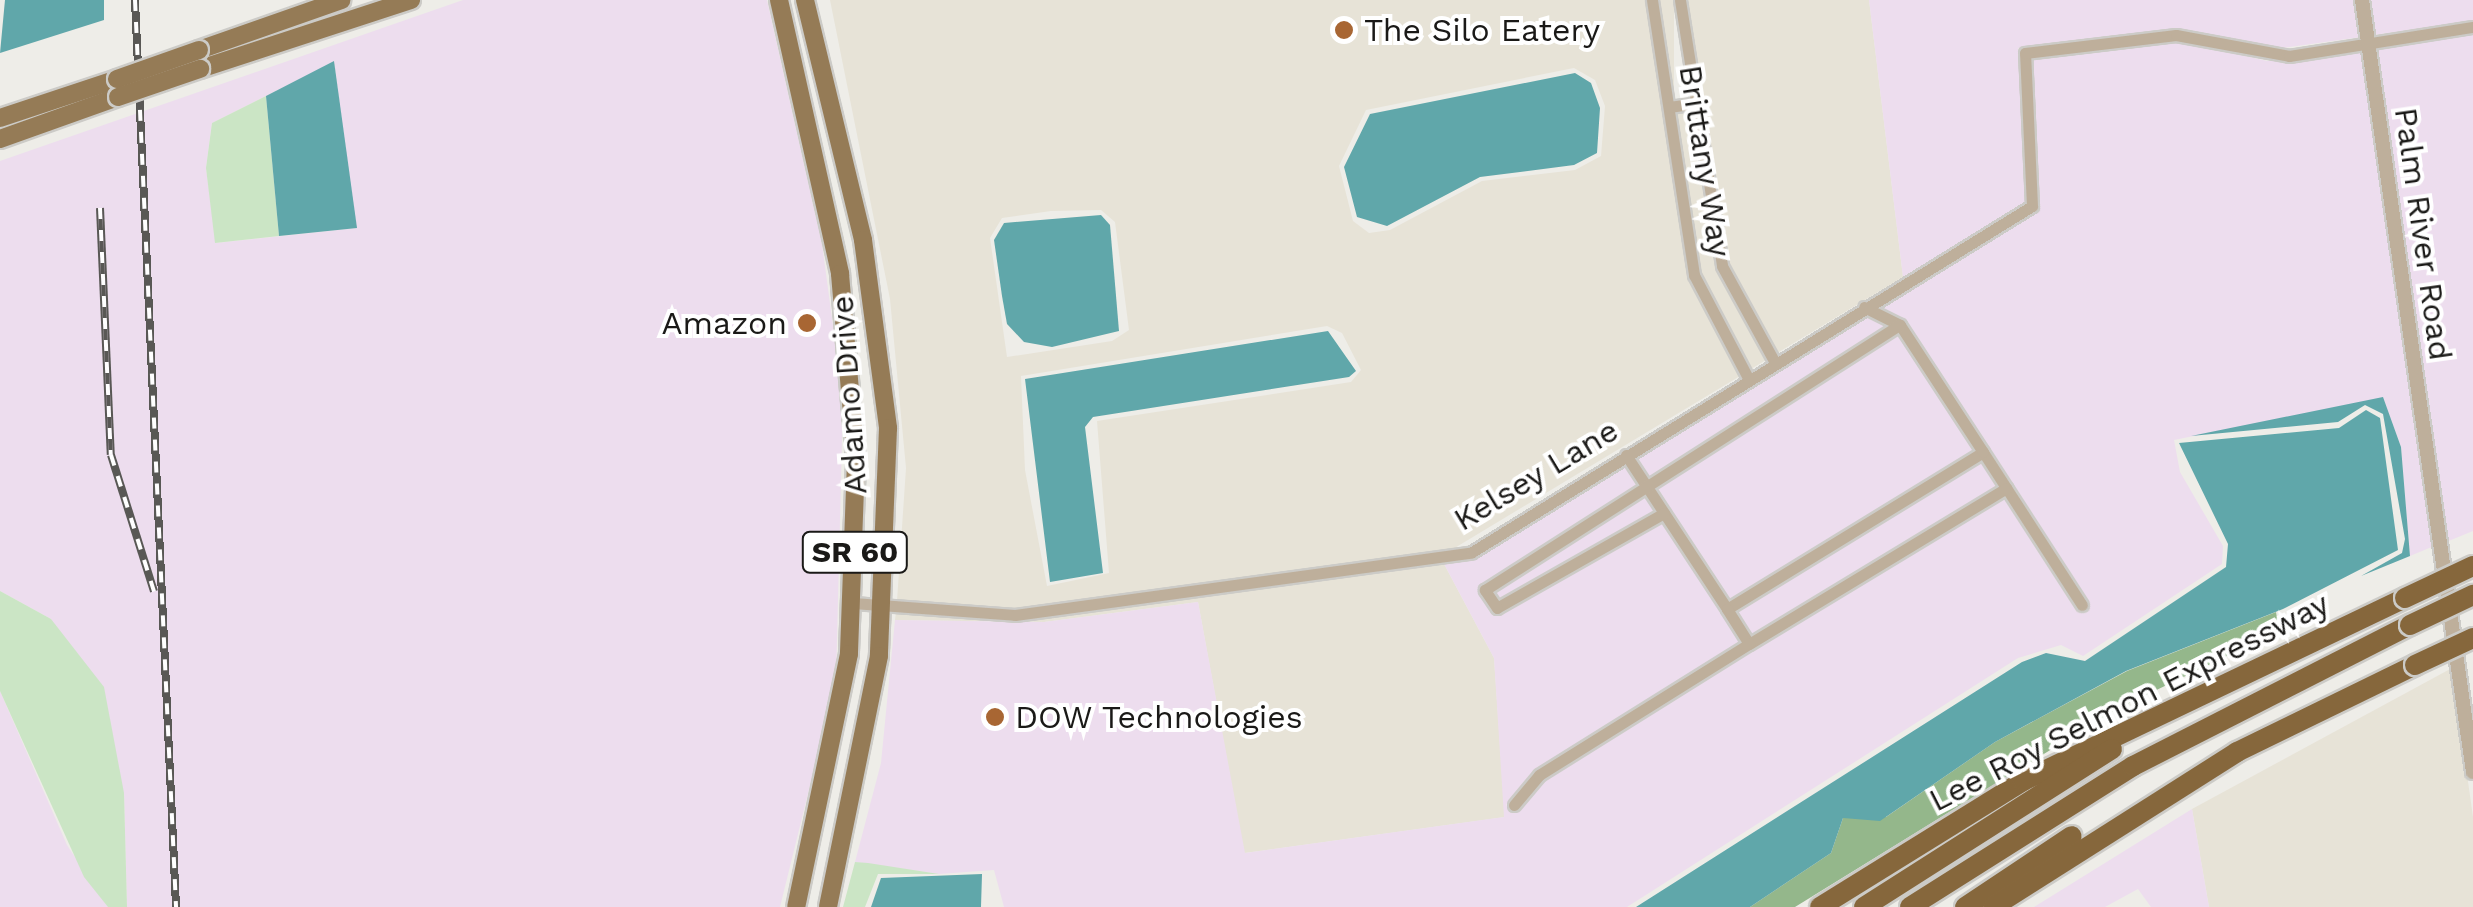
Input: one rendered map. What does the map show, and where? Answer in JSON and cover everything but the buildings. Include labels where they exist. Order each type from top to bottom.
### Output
[{"type":"highway","name":"Lee Roy Selmon Expressway","points":[[1820,907],[1956,819],[2143,722],[2473,566]]},
{"type":"highway","points":[[1910,907],[2132,766],[2473,595]]},
{"type":"highway","points":[[1966,907],[2120,806],[2473,638]]},
{"type":"highway","points":[[1864,907],[2143,722]]},
{"type":"highway","points":[[1993,907],[2237,752]]},
{"type":"main road","points":[[200,60],[342,0]]},
{"type":"main road","points":[[0,118],[117,88],[200,60],[411,0]]},
{"type":"main road","name":"Adamo Drive","points":[[779,0],[846,320],[853,603],[834,755],[796,907]]},
{"type":"main road","name":"Adamo Drive","points":[[805,0],[876,317],[888,428],[883,606],[864,760],[828,907]]},
{"type":"main road","points":[[0,139],[117,88]]},
{"type":"street","name":"Brittany Way","points":[[1652,0],[1694,275],[1748,378]]},
{"type":"street","name":"Brittany Way","points":[[1680,0],[1722,266],[1774,361]]},
{"type":"street","name":"Palm River Road","points":[[2362,0],[2467,694],[2473,772]]},
{"type":"street","points":[[2368,42],[2473,28]]},
{"type":"street","name":"Kelsey Lane","points":[[853,603],[1015,615],[1472,552],[1774,361],[2032,206],[2024,53],[2176,35],[2267,55],[2368,42]]},
{"type":"street","points":[[1668,106],[1697,102]]},
{"type":"street","points":[[1864,307],[1900,325],[2082,605]]},
{"type":"street","points":[[1664,513],[1498,608],[1484,590],[1900,325]]},
{"type":"street","points":[[1727,609],[1983,452]]},
{"type":"street","points":[[1626,455],[1750,644]]},
{"type":"street","points":[[1514,805],[1539,776],[2007,488]]},
{"type":"shaded area","points":[[463,0],[767,0],[822,244],[843,400],[836,680],[780,907],[127,907],[124,793],[51,619],[0,591],[0,161]],"holes":[[[334,62],[356,228],[216,243],[206,168],[212,123]]]},
{"type":"shaded area","points":[[830,0],[1646,0],[1688,276],[1740,376],[1453,549],[1015,609],[897,601],[906,468],[890,299]],"holes":[[[1574,68],[1595,80],[1605,106],[1601,156],[1575,170],[1482,181],[1390,230],[1369,233],[1353,221],[1339,166],[1366,110]],[[1101,210],[1115,222],[1129,330],[1112,341],[1007,357],[990,238],[1002,218],[1051,211]],[[1327,326],[1342,333],[1361,370],[1351,382],[1097,421],[1109,573],[1047,586],[1025,470],[1021,376]]]},
{"type":"shaded area","points":[[1659,0],[1674,0],[1674,101],[1659,101]]},
{"type":"shaded area","points":[[1687,0],[1869,0],[1903,277],[1777,353],[1728,264]]},
{"type":"shaded area","points":[[1869,0],[2356,0],[2361,37],[2268,50],[2177,29],[2018,48],[2026,202],[1903,277]]},
{"type":"shaded area","points":[[2368,0],[2473,0],[2473,22],[2373,35]]},
{"type":"shaded area","points":[[2473,33],[2473,531],[2446,542],[2375,46]]},
{"type":"shaded area","points":[[2176,40],[2267,61],[2362,49],[2434,546],[2410,556],[2401,447],[2383,398],[2174,440],[2180,472],[2223,546],[2222,564],[2083,656],[2061,645],[2018,658],[1627,907],[1004,907],[994,870],[939,874],[855,862],[881,763],[895,620],[1044,622],[1198,602],[1245,853],[1504,817],[1494,658],[1443,562],[1475,557],[1624,463],[1639,485],[1479,593],[1501,613],[1662,521],[1741,643],[1536,771],[1506,805],[1515,812],[1544,779],[2005,497],[2080,612],[2090,608],[1909,326],[1876,307],[2038,207],[2031,58]]},
{"type":"shaded area","points":[[1692,109],[1716,267],[1766,360],[1751,369],[1700,273],[1676,111]]},
{"type":"shaded area","points":[[1864,314],[1889,326],[1649,478],[1635,456]]},
{"type":"shaded area","points":[[1898,333],[1975,451],[1734,608],[1657,489]]},
{"type":"shaded area","points":[[1981,460],[1998,487],[1753,640],[1736,613]]},
{"type":"shaded area","points":[[1645,495],[1656,511],[1500,601],[1493,591]]},
{"type":"shaded area","points":[[1443,562],[1494,658],[1505,817],[1244,853],[1198,602],[1044,622],[895,620],[896,612],[1016,621]]},
{"type":"shaded area","points":[[2452,668],[2473,817],[2473,907],[2209,907],[2192,809]]},
{"type":"shaded area","points":[[0,691],[67,845],[108,907],[0,907]]},
{"type":"shaded area","points":[[2192,809],[2209,907],[2151,907],[2138,889],[2105,907],[2034,907]]},
{"type":"green space","points":[[266,96],[279,236],[215,243],[206,168],[212,123]]},
{"type":"green space","points":[[0,591],[51,619],[104,687],[124,793],[127,907],[108,907],[84,877],[0,691]]},
{"type":"green space","points":[[2276,612],[2279,631],[2117,709],[1795,907],[1750,907],[1831,853],[1843,818],[1886,817],[1995,742],[2127,671]]},
{"type":"green space","points":[[855,862],[939,874],[878,874],[865,907],[843,907]]},
{"type":"water","points":[[5,0],[104,0],[104,20],[0,53]]},
{"type":"water","points":[[334,61],[357,228],[279,236],[266,96]]},
{"type":"water","points":[[1575,73],[1591,83],[1600,108],[1597,153],[1574,165],[1480,177],[1387,226],[1357,217],[1344,167],[1370,114]]},
{"type":"water","points":[[1101,215],[1110,225],[1119,331],[1052,347],[1024,342],[1007,324],[1002,296],[994,240],[1004,223]]},
{"type":"water","points":[[1328,331],[1356,371],[1349,377],[1093,417],[1085,427],[1103,573],[1050,582],[1025,379]]},
{"type":"water","points":[[2383,397],[2401,447],[2410,556],[2361,576],[2402,553],[2405,539],[2383,414],[2365,405],[2338,422],[2191,436]]},
{"type":"water","points":[[2366,410],[2380,418],[2398,550],[2283,609],[2126,671],[1995,742],[1880,821],[1843,818],[1831,853],[1750,907],[1636,907],[2022,662],[2046,653],[2085,661],[2226,567],[2228,544],[2179,443],[2339,428]]},
{"type":"water","points":[[982,874],[981,907],[871,907],[881,878]]},
{"type":"railway","points":[[135,0],[176,907]]},
{"type":"railway","points":[[100,208],[111,455],[154,591]]},
{"type":"place","name":"The Silo Eatery","points":[[1344,30]]},
{"type":"place","name":"Amazon","points":[[807,323]]},
{"type":"place","name":"DOW Technologies","points":[[995,717]]}]
